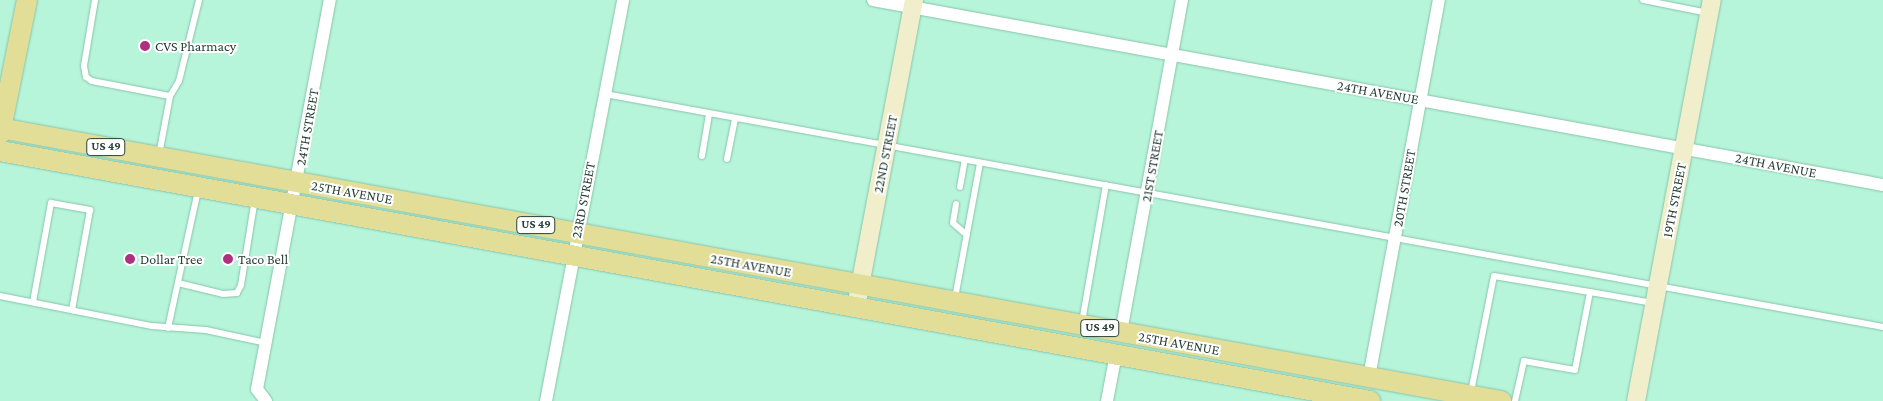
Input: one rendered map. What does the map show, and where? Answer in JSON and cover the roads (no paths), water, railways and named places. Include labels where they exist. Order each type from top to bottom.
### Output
[{"type":"main road","points":[[0,130],[9,76],[27,0]]},
{"type":"main road","name":"25TH AVENUE","points":[[0,130],[158,156],[1501,401]]},
{"type":"main road","name":"25TH AVENUE","points":[[0,152],[1367,401]]},
{"type":"street","name":"24TH STREET","points":[[265,401],[257,389],[330,0]]},
{"type":"street","name":"23RD STREET","points":[[546,401],[623,0]]},
{"type":"street","name":"24TH AVENUE","points":[[873,0],[913,4],[1172,56],[1420,99],[1883,185]]},
{"type":"street","name":"21ST STREET","points":[[1121,332],[1182,0]]},
{"type":"street","name":"20TH STREET","points":[[1369,377],[1438,0]]},
{"type":"street","name":"22ND STREET","points":[[856,307],[913,4]]},
{"type":"street","name":"19TH STREET","points":[[1636,401],[1711,6]]},
{"type":"street","points":[[1107,401],[1116,354]]},
{"type":"lane","points":[[95,0],[84,66],[86,77],[92,81],[170,96]]},
{"type":"lane","points":[[158,156],[170,96],[179,81],[199,0]]},
{"type":"lane","points":[[1644,0],[1711,6]]},
{"type":"lane","points":[[605,94],[1395,239],[1656,295],[1883,327]]},
{"type":"lane","points":[[702,156],[710,114]]},
{"type":"lane","points":[[727,159],[735,119]]},
{"type":"lane","points":[[960,187],[965,160]]},
{"type":"lane","points":[[954,302],[980,163]]},
{"type":"lane","points":[[1082,325],[1106,186]]},
{"type":"lane","points":[[168,328],[198,187]]},
{"type":"lane","points":[[178,283],[228,294],[237,293],[241,285],[256,198]]},
{"type":"lane","points":[[33,302],[51,203],[90,210],[72,310]]},
{"type":"lane","points":[[956,204],[953,223],[967,235]]},
{"type":"lane","points":[[1470,395],[1494,276],[1590,292],[1656,295]]},
{"type":"lane","points":[[1515,401],[1524,361],[1574,370],[1590,292]]},
{"type":"lane","points":[[0,296],[168,328],[206,330],[266,343]]},
{"type":"place","name":"CVS Pharmacy","points":[[145,46]]},
{"type":"place","name":"Dollar Tree","points":[[130,259]]},
{"type":"place","name":"Taco Bell","points":[[228,259]]}]
